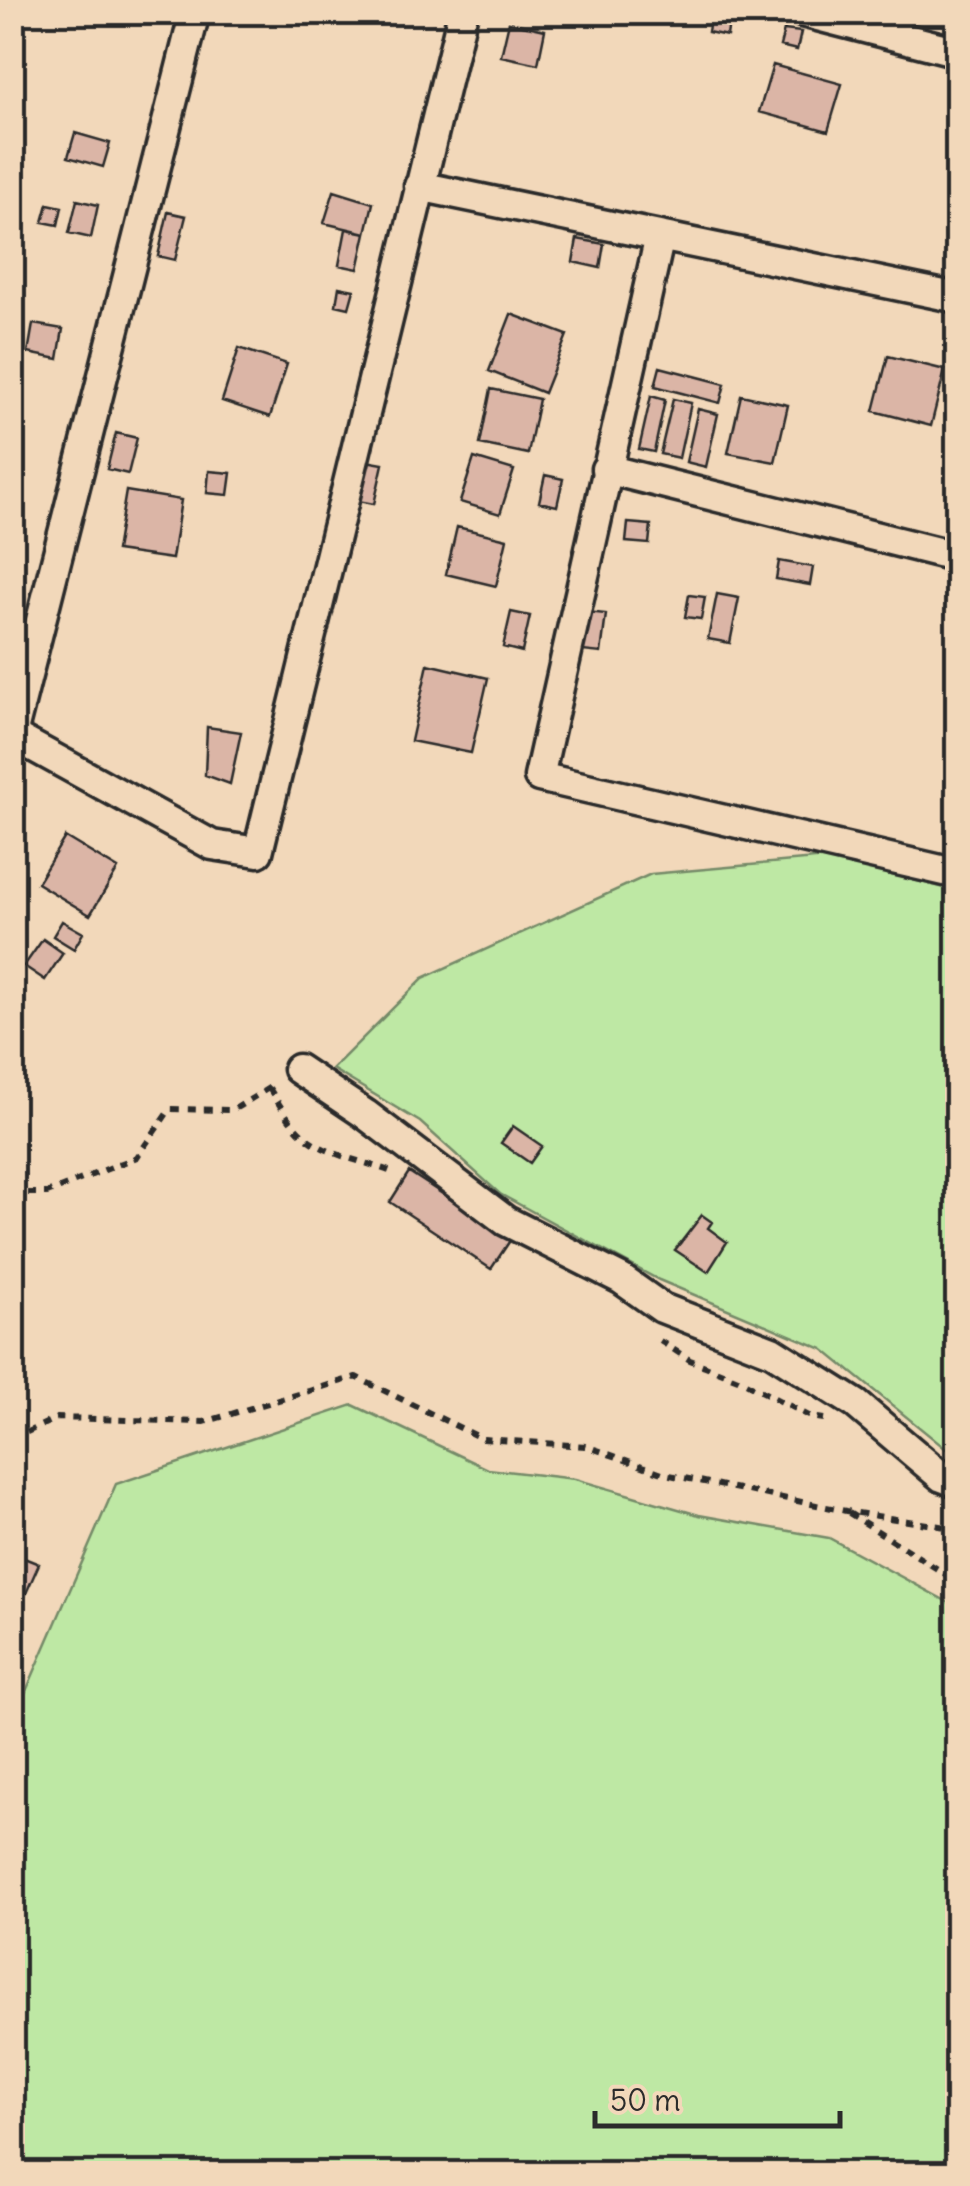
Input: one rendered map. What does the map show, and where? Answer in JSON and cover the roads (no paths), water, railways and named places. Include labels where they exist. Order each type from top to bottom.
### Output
[{"type":"street","points":[[194,12],[12,735],[212,845],[258,852],[464,12]]},
{"type":"street","points":[[802,12],[958,52]]},
{"type":"street","points":[[419,186],[958,298]]},
{"type":"street","points":[[660,236],[539,777],[958,874]]},
{"type":"street","points":[[606,469],[958,557]]},
{"type":"street","points":[[298,1070],[365,1114],[506,1221],[621,1278],[662,1308],[772,1352],[856,1404],[942,1477],[958,1483]]}]
